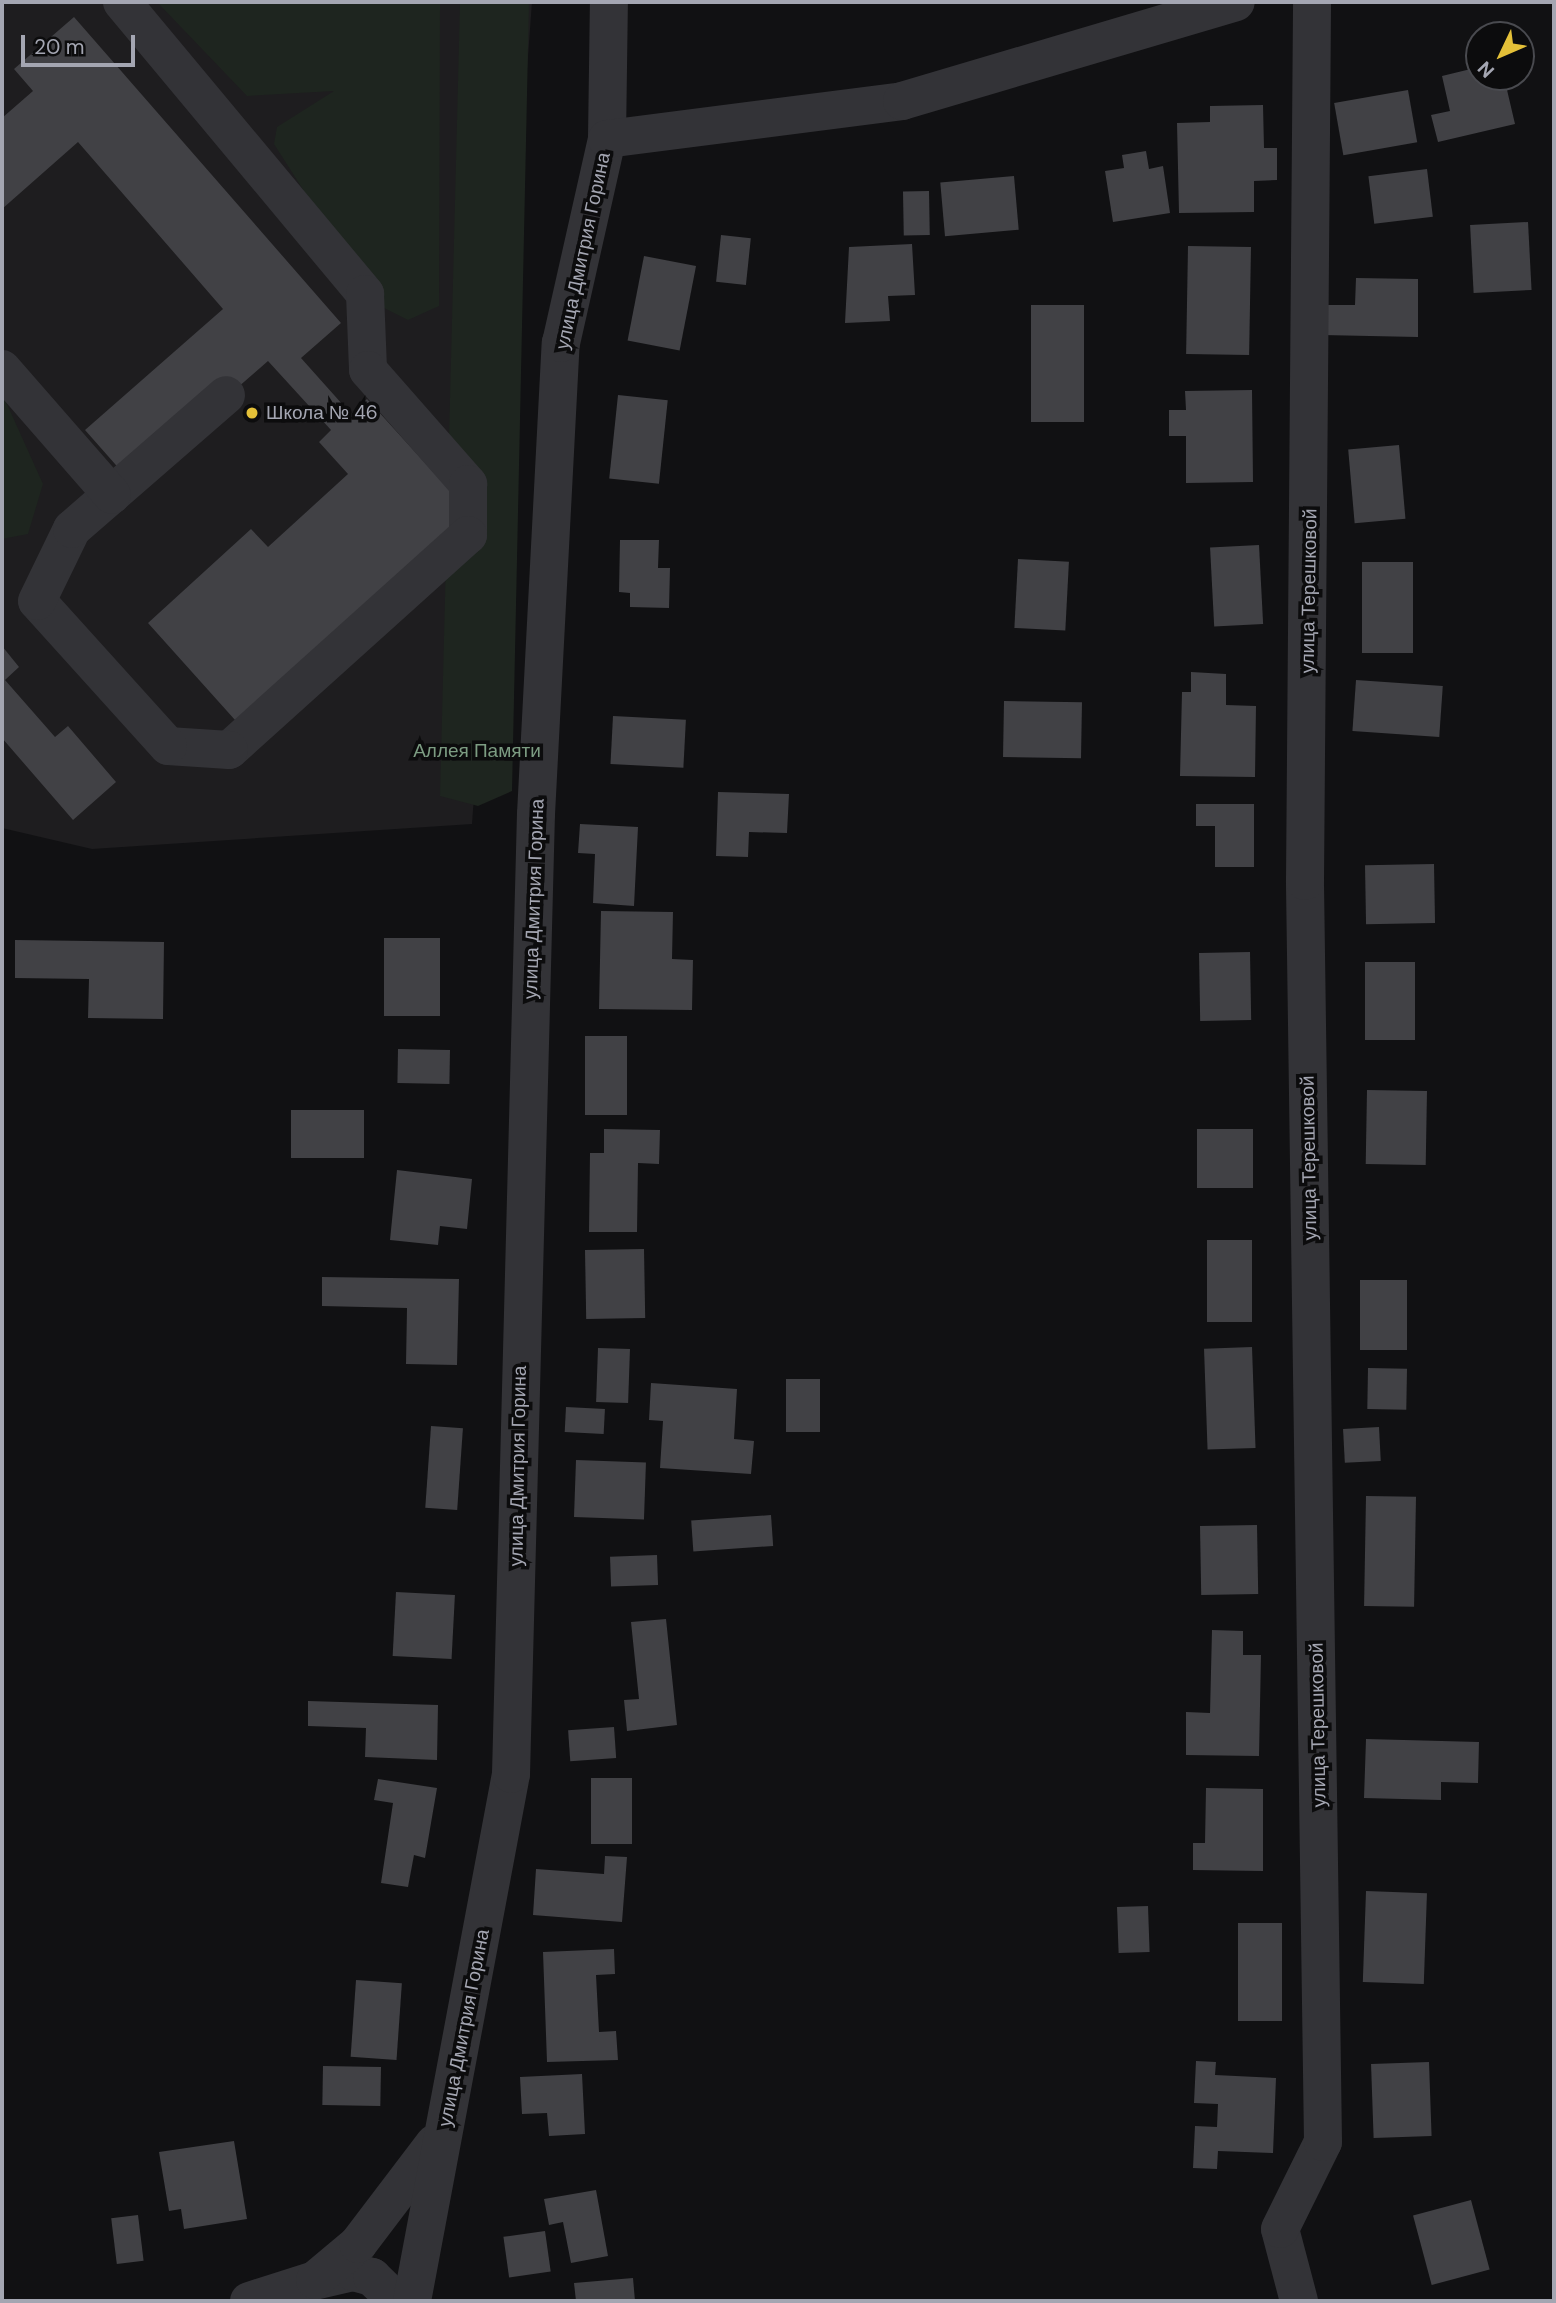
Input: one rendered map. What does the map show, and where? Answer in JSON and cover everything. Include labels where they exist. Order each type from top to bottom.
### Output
[{"type":"street","points":[[122,2],[365,294],[368,370],[468,484],[468,535],[229,751],[168,746],[37,601],[72,529],[226,395]]},
{"type":"street","points":[[607,139],[609,2]]},
{"type":"street","name":"улица Дмитрия Горина","points":[[412,2301],[511,1774],[536,814],[561,342],[607,139],[902,101],[1236,2]]},
{"type":"street","name":"улица Терешковой","points":[[1298,2301],[1280,2228],[1323,2141],[1305,881],[1312,2]]},
{"type":"street","points":[[2,369],[112,495]]},
{"type":"street","points":[[305,2291],[390,2210],[448,2117]]},
{"type":"street","points":[[249,2301],[305,2291],[353,2272],[372,2277],[397,2301]]},
{"type":"shaded area","name":"Школа № 46","points":[[2,2],[532,2],[472,824],[92,849],[2,828]]},
{"type":"green space","points":[[157,2],[440,2],[439,306],[408,320],[376,304],[274,144],[277,127],[334,91],[247,96]]},
{"type":"green space","name":"Аллея Памяти","points":[[460,2],[529,2],[512,791],[478,806],[440,796]]},
{"type":"green space","points":[[2,393],[43,484],[28,534],[2,539]]},
{"type":"building","points":[[74,17],[341,323],[301,358],[351,414],[367,399],[476,519],[244,730],[148,623],[251,529],[268,547],[348,474],[319,442],[331,430],[268,361],[130,481],[85,430],[223,309],[78,142],[2,209],[2,118],[33,91],[14,69]]},
{"type":"building","points":[[1465,70],[1465,91],[1507,91],[1515,124],[1438,142],[1431,115],[1450,111],[1442,76]]},
{"type":"building","points":[[1408,90],[1417,142],[1343,155],[1334,103]]},
{"type":"building","points":[[1263,105],[1264,148],[1277,148],[1277,180],[1254,181],[1254,212],[1179,213],[1177,123],[1210,122],[1210,106]]},
{"type":"building","points":[[1146,151],[1149,169],[1163,166],[1170,213],[1113,222],[1105,171],[1124,168],[1122,155]]},
{"type":"building","points":[[1427,169],[1433,217],[1374,224],[1368,176]]},
{"type":"building","points":[[1014,176],[1019,230],[945,236],[940,182]]},
{"type":"building","points":[[903,191],[929,191],[930,235],[904,235]]},
{"type":"building","points":[[1528,222],[1532,290],[1474,293],[1470,225]]},
{"type":"building","points":[[721,235],[751,238],[746,285],[716,282]]},
{"type":"building","points":[[912,244],[915,295],[888,296],[890,321],[845,323],[849,247]]},
{"type":"building","points":[[1188,246],[1251,247],[1249,355],[1186,354]]},
{"type":"building","points":[[644,256],[696,266],[680,351],[628,340]]},
{"type":"building","points":[[1356,278],[1418,279],[1418,337],[1322,335],[1323,305],[1355,305]]},
{"type":"building","points":[[1031,305],[1084,305],[1084,422],[1031,422]]},
{"type":"building","points":[[1252,390],[1253,482],[1186,483],[1186,436],[1169,436],[1169,410],[1186,410],[1185,391]]},
{"type":"building","points":[[618,395],[668,400],[659,484],[609,479]]},
{"type":"building","points":[[1399,445],[1405,519],[1355,523],[1348,449]]},
{"type":"building","points":[[620,540],[659,540],[658,568],[670,568],[669,608],[630,607],[630,593],[619,592]]},
{"type":"building","points":[[1259,545],[1263,624],[1214,626],[1210,548]]},
{"type":"building","points":[[1018,559],[1069,562],[1065,631],[1014,628]]},
{"type":"building","points":[[1362,562],[1413,562],[1413,653],[1362,653]]},
{"type":"building","points":[[2,646],[19,667],[5,680],[55,737],[68,726],[116,782],[73,820],[2,738]]},
{"type":"building","points":[[1191,672],[1226,674],[1226,705],[1256,706],[1255,777],[1180,776],[1182,692],[1191,692]]},
{"type":"building","points":[[1356,680],[1443,686],[1439,737],[1352,731]]},
{"type":"building","points":[[1004,701],[1082,702],[1081,758],[1003,757]]},
{"type":"building","points":[[613,716],[686,720],[683,768],[610,764]]},
{"type":"building","points":[[718,792],[789,794],[787,833],[749,832],[748,857],[716,856]]},
{"type":"building","points":[[1196,804],[1254,804],[1254,867],[1215,867],[1215,826],[1196,826]]},
{"type":"building","points":[[580,824],[638,827],[634,906],[593,903],[595,854],[578,853]]},
{"type":"building","points":[[1434,864],[1435,923],[1366,924],[1365,865]]},
{"type":"building","points":[[601,911],[673,912],[672,959],[693,960],[692,1010],[599,1009]]},
{"type":"building","points":[[384,938],[440,938],[440,1016],[384,1016]]},
{"type":"building","points":[[15,940],[164,942],[163,1019],[88,1018],[89,979],[15,978]]},
{"type":"building","points":[[1250,952],[1251,1020],[1200,1021],[1199,953]]},
{"type":"building","points":[[1365,962],[1415,962],[1415,1040],[1365,1040]]},
{"type":"building","points":[[585,1036],[627,1036],[627,1115],[585,1115]]},
{"type":"building","points":[[398,1049],[450,1050],[449,1084],[397,1083]]},
{"type":"building","points":[[1367,1090],[1427,1091],[1426,1165],[1366,1164]]},
{"type":"building","points":[[291,1110],[364,1110],[364,1158],[291,1158]]},
{"type":"building","points":[[604,1129],[660,1130],[659,1164],[638,1163],[637,1232],[589,1232],[590,1153],[604,1153]]},
{"type":"building","points":[[1197,1129],[1253,1129],[1253,1188],[1197,1188]]},
{"type":"building","points":[[397,1170],[472,1179],[467,1229],[440,1226],[438,1245],[390,1240]]},
{"type":"building","points":[[1207,1240],[1252,1240],[1252,1322],[1207,1322]]},
{"type":"building","points":[[644,1249],[645,1318],[586,1319],[585,1250]]},
{"type":"building","points":[[322,1277],[459,1279],[457,1365],[406,1364],[407,1308],[322,1306]]},
{"type":"building","points":[[1360,1280],[1407,1280],[1407,1350],[1360,1350]]},
{"type":"building","points":[[1252,1347],[1256,1448],[1208,1450],[1204,1349]]},
{"type":"building","points":[[598,1348],[630,1349],[628,1403],[596,1402]]},
{"type":"building","points":[[1368,1368],[1407,1369],[1406,1410],[1367,1409]]},
{"type":"building","points":[[786,1379],[820,1379],[820,1432],[786,1432]]},
{"type":"building","points":[[651,1383],[737,1389],[734,1439],[754,1441],[751,1474],[660,1468],[663,1421],[649,1420]]},
{"type":"building","points":[[566,1407],[605,1409],[604,1434],[565,1432]]},
{"type":"building","points":[[431,1426],[463,1428],[457,1510],[425,1508]]},
{"type":"building","points":[[1379,1427],[1381,1461],[1345,1463],[1343,1429]]},
{"type":"building","points":[[576,1460],[646,1462],[644,1519],[574,1517]]},
{"type":"building","points":[[1366,1496],[1416,1497],[1414,1607],[1364,1606]]},
{"type":"building","points":[[771,1515],[773,1546],[693,1552],[691,1521]]},
{"type":"building","points":[[1257,1525],[1258,1594],[1201,1595],[1200,1526]]},
{"type":"building","points":[[657,1555],[658,1585],[611,1587],[610,1557]]},
{"type":"building","points":[[396,1592],[455,1595],[452,1659],[393,1656]]},
{"type":"building","points":[[666,1619],[677,1725],[627,1731],[624,1700],[639,1699],[631,1622]]},
{"type":"building","points":[[1212,1630],[1243,1631],[1243,1655],[1261,1655],[1259,1756],[1186,1755],[1186,1712],[1210,1713]]},
{"type":"building","points":[[308,1701],[438,1705],[437,1760],[365,1757],[366,1728],[308,1726]]},
{"type":"building","points":[[614,1727],[616,1758],[570,1761],[568,1730]]},
{"type":"building","points":[[1366,1739],[1479,1742],[1478,1783],[1441,1782],[1441,1800],[1364,1798]]},
{"type":"building","points":[[591,1778],[632,1778],[632,1844],[591,1844]]},
{"type":"building","points":[[378,1779],[437,1788],[425,1858],[414,1855],[408,1887],[381,1883],[393,1803],[374,1800]]},
{"type":"building","points":[[1206,1788],[1263,1789],[1263,1871],[1193,1870],[1193,1843],[1205,1843]]},
{"type":"building","points":[[605,1856],[627,1857],[622,1922],[533,1915],[536,1869],[604,1874]]},
{"type":"building","points":[[1366,1891],[1427,1893],[1424,1984],[1363,1982]]},
{"type":"building","points":[[1148,1906],[1150,1952],[1119,1953],[1117,1907]]},
{"type":"building","points":[[1238,1923],[1282,1923],[1282,2021],[1238,2021]]},
{"type":"building","points":[[614,1949],[615,1974],[596,1975],[599,2032],[616,2031],[618,2060],[547,2062],[543,1952]]},
{"type":"building","points":[[356,1980],[402,1983],[397,2060],[351,2057]]},
{"type":"building","points":[[1196,2061],[1216,2062],[1215,2075],[1276,2078],[1273,2153],[1218,2151],[1217,2169],[1193,2168],[1195,2126],[1217,2127],[1218,2104],[1194,2103]]},
{"type":"building","points":[[1429,2062],[1432,2136],[1374,2138],[1371,2064]]},
{"type":"building","points":[[323,2066],[381,2067],[380,2106],[322,2105]]},
{"type":"building","points":[[582,2074],[585,2134],[549,2136],[547,2113],[522,2114],[520,2077]]},
{"type":"building","points":[[234,2141],[247,2219],[184,2229],[181,2209],[169,2211],[159,2152]]},
{"type":"building","points":[[596,2190],[608,2256],[571,2263],[563,2222],[549,2225],[544,2199]]},
{"type":"building","points":[[1471,2200],[1490,2270],[1432,2285],[1413,2216]]},
{"type":"building","points":[[138,2215],[144,2261],[117,2264],[111,2218]]},
{"type":"building","points":[[545,2231],[551,2272],[509,2277],[503,2237]]},
{"type":"building","points":[[633,2278],[635,2301],[576,2301],[574,2283]]},
{"type":"place","name":"Школа № 46","points":[[252,413]]}]
